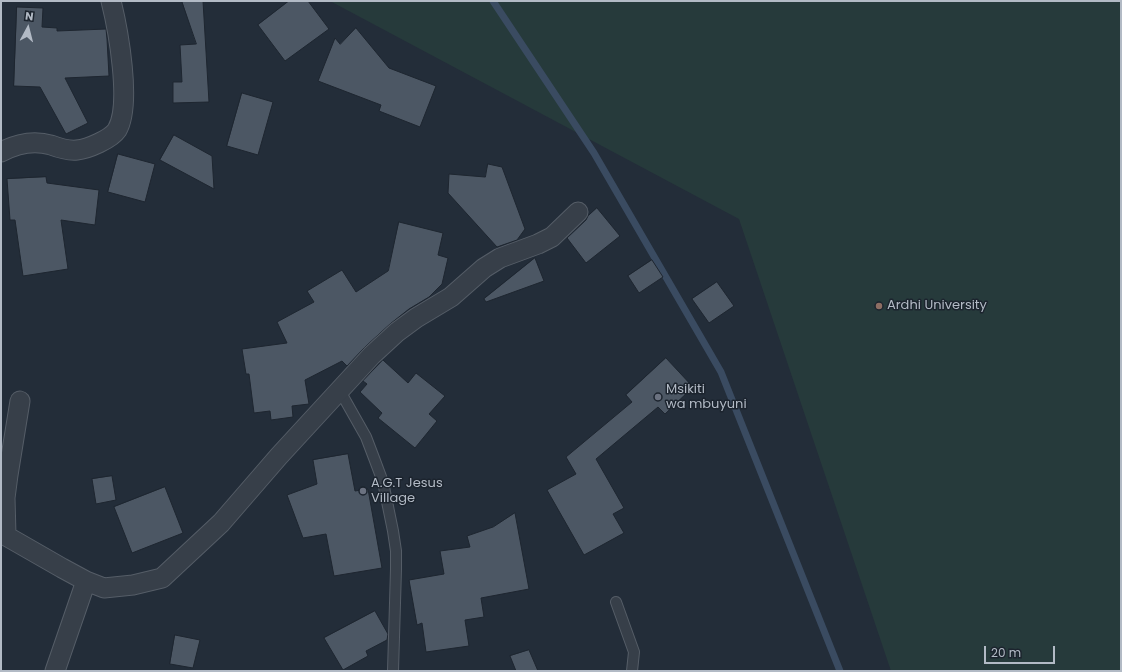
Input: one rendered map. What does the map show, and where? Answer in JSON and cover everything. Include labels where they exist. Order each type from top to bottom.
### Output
[{"type":"street","points":[[1,152],[11,147],[36,142],[63,149],[78,150],[104,141],[116,130],[122,114],[123,86],[118,32],[111,1]]},
{"type":"street","points":[[20,401],[5,498],[4,534],[86,581],[104,588],[134,585],[162,578],[221,523],[279,456],[372,355],[396,332],[451,297],[484,268],[500,258],[538,244],[552,237],[578,212]]},
{"type":"street","points":[[55,671],[86,581]]},
{"type":"lane","points":[[340,391],[366,437],[374,458],[383,482],[393,531],[396,551],[393,671]]},
{"type":"lane","points":[[616,602],[634,652],[632,671]]},
{"type":"green space","name":"Ardhi University","points":[[330,1],[1121,1],[1121,671],[891,671],[739,219]]},
{"type":"building","points":[[182,1],[203,1],[209,102],[173,103],[173,82],[182,82],[180,45],[196,44]]},
{"type":"building","points":[[289,1],[308,1],[329,29],[285,61],[258,25]]},
{"type":"building","points":[[17,7],[43,8],[42,27],[57,28],[57,31],[106,29],[109,76],[65,78],[88,123],[66,134],[40,87],[14,86]]},
{"type":"building","points":[[356,28],[389,68],[436,86],[420,127],[379,111],[381,105],[318,81],[335,38],[340,44]]},
{"type":"building","points":[[242,93],[273,102],[258,155],[227,146]]},
{"type":"building","points":[[174,135],[212,156],[214,189],[160,160]]},
{"type":"building","points":[[118,154],[155,164],[145,202],[108,192]]},
{"type":"building","points":[[488,164],[502,167],[525,229],[517,240],[497,247],[448,193],[449,174],[485,177]]},
{"type":"building","points":[[46,177],[47,183],[99,190],[95,225],[61,220],[68,269],[23,276],[15,220],[10,220],[7,179]]},
{"type":"building","points":[[597,208],[620,236],[586,263],[567,238]]},
{"type":"building","points":[[399,222],[443,233],[438,255],[448,258],[442,284],[429,297],[409,309],[390,324],[347,366],[342,361],[305,380],[309,404],[292,406],[293,417],[271,420],[270,411],[254,413],[249,374],[246,374],[242,349],[287,343],[277,322],[314,302],[307,291],[342,270],[356,292],[388,271]]},
{"type":"building","points":[[535,258],[544,281],[486,302],[484,299]]},
{"type":"building","points":[[652,260],[663,277],[639,293],[628,276]]},
{"type":"building","points":[[717,282],[734,306],[709,323],[692,299]]},
{"type":"building","points":[[666,358],[693,387],[665,414],[658,407],[596,459],[624,508],[613,514],[624,533],[584,555],[547,490],[576,474],[566,457],[632,402],[626,395]]},
{"type":"building","points":[[383,360],[408,383],[416,373],[445,396],[429,414],[437,421],[415,448],[378,418],[382,413],[360,392],[367,384],[363,381]]},
{"type":"building","points":[[348,454],[355,491],[368,489],[382,568],[334,576],[326,534],[303,538],[287,495],[317,484],[313,460]]},
{"type":"building","points":[[112,476],[116,500],[96,504],[92,479]]},
{"type":"building","points":[[165,487],[183,533],[132,553],[114,507]]},
{"type":"building","points":[[515,513],[529,589],[481,598],[484,617],[465,620],[469,646],[426,652],[422,623],[417,625],[409,580],[444,574],[440,551],[470,547],[467,536],[493,527]]},
{"type":"building","points":[[375,611],[388,634],[387,640],[366,651],[368,656],[343,670],[324,638]]},
{"type":"building","points":[[175,635],[200,640],[193,668],[170,664]]},
{"type":"building","points":[[529,650],[538,671],[516,671],[510,656]]},
{"type":"waterway","points":[[493,1],[594,153],[721,372],[840,671]]},
{"type":"place","name":"Ardhi University","points":[[879,306]]},
{"type":"place","name":"Msikiti wa mbuyuni","points":[[658,397]]},
{"type":"place","name":"A.G.T Jesus Village","points":[[363,491]]}]
